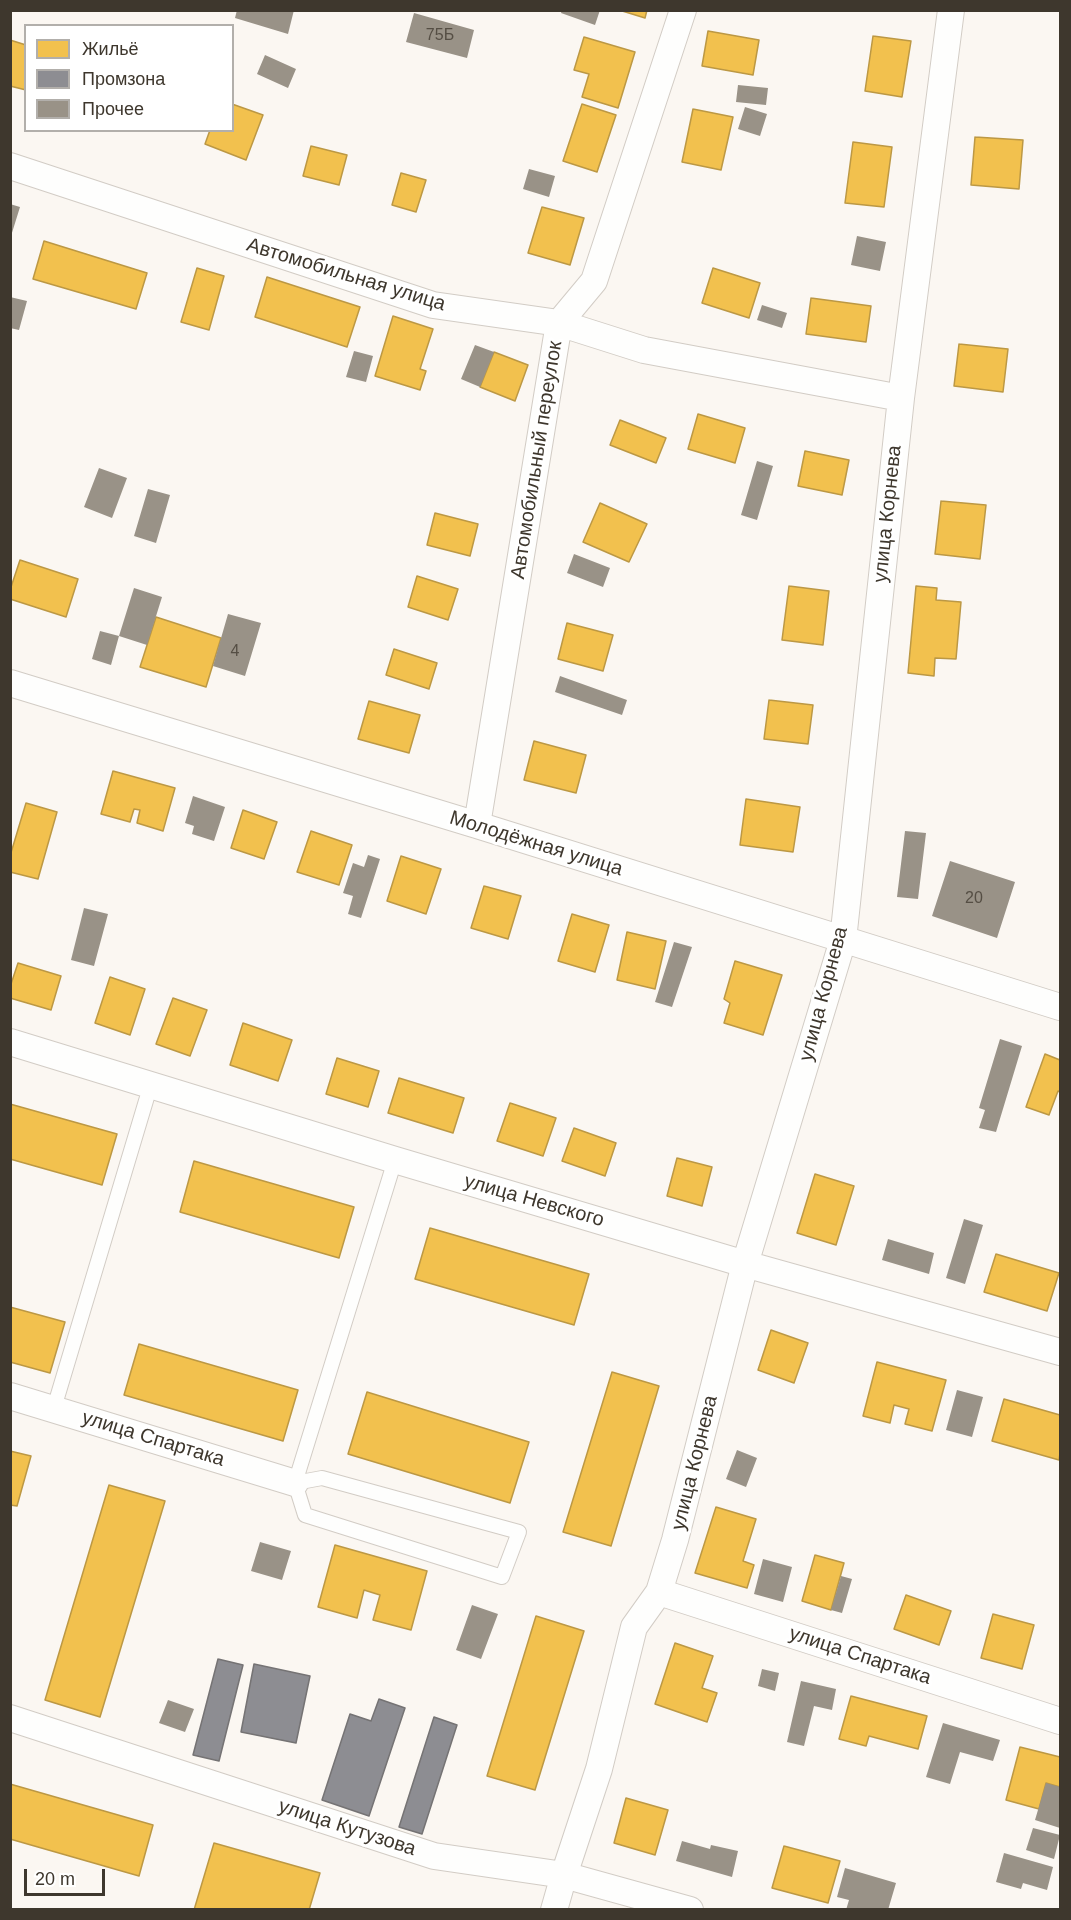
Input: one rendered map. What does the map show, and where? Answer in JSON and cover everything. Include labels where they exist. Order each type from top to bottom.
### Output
[{"type":"street","name":"Автомобильный переулок","points":[[477,825],[559,323],[594,281],[683,10]]},
{"type":"street","name":"улица Корнева","points":[[554,1910],[599,1769],[634,1628],[659,1592],[675,1540],[745,1264],[843,940],[901,398],[951,10]]},
{"type":"street","name":"Автомобильная улица","points":[[10,166],[433,305],[559,323],[644,350],[901,398]]},
{"type":"street","name":"Молодёжная улица","points":[[10,683],[477,825],[1060,1007]]},
{"type":"street","name":"улица Невского","points":[[10,1042],[745,1264],[1060,1352]]},
{"type":"street","name":"улица Спартака","points":[[10,1396],[295,1483]]},
{"type":"street","name":"улица Спартака","points":[[659,1592],[1060,1721]]},
{"type":"street","name":"улица Кутузова","points":[[10,1718],[434,1856],[564,1875],[690,1910]]},
{"type":"lane","points":[[54,1408],[151,1084]]},
{"type":"lane","points":[[295,1483],[322,1478],[519,1532],[502,1577],[305,1515],[295,1483],[395,1160]]},
{"type":"building: Жильё","points":[[619,10],[647,10],[645,18]]},
{"type":"building: Жильё","points":[[708,31],[759,40],[753,75],[702,66]]},
{"type":"building: Жильё","points":[[873,36],[911,41],[902,97],[865,91]]},
{"type":"building: Жильё","points":[[584,37],[635,52],[618,108],[582,97],[589,74],[574,70]]},
{"type":"building: Жильё","points":[[10,40],[24,44],[24,90],[10,86]]},
{"type":"building: Жильё","points":[[582,104],[616,115],[597,172],[563,161]]},
{"type":"building: Жильё","points":[[234,105],[263,115],[246,160],[205,144],[209,132],[234,132]]},
{"type":"building: Жильё","points":[[693,109],[733,117],[721,170],[682,162]]},
{"type":"building: Жильё","points":[[975,137],[1023,140],[1019,189],[971,185]]},
{"type":"building: Жильё","points":[[853,142],[892,147],[884,207],[845,203]]},
{"type":"building: Жильё","points":[[311,146],[347,155],[339,185],[303,176]]},
{"type":"building: Жильё","points":[[401,173],[426,180],[416,212],[392,205]]},
{"type":"building: Жильё","points":[[542,207],[584,218],[570,265],[528,253]]},
{"type":"building: Жильё","points":[[44,241],[147,273],[136,309],[33,279]]},
{"type":"building: Жильё","points":[[197,268],[224,276],[209,330],[181,322]]},
{"type":"building: Жильё","points":[[713,268],[760,283],[749,318],[702,303]]},
{"type":"building: Жильё","points":[[267,277],[360,307],[347,347],[255,317]]},
{"type":"building: Жильё","points":[[811,298],[871,306],[866,342],[806,334]]},
{"type":"building: Жильё","points":[[393,316],[433,329],[420,369],[426,371],[420,390],[375,376]]},
{"type":"building: Жильё","points":[[959,344],[1008,349],[1003,392],[954,386]]},
{"type":"building: Жильё","points":[[494,352],[528,365],[515,401],[480,387]]},
{"type":"building: Жильё","points":[[698,414],[745,428],[735,463],[688,449]]},
{"type":"building: Жильё","points":[[620,420],[666,438],[656,463],[610,445]]},
{"type":"building: Жильё","points":[[805,451],[849,460],[842,495],[798,486]]},
{"type":"building: Жильё","points":[[941,501],[986,505],[980,559],[935,554]]},
{"type":"building: Жильё","points":[[600,503],[647,524],[629,562],[583,542]]},
{"type":"building: Жильё","points":[[435,513],[478,524],[470,556],[427,545]]},
{"type":"building: Жильё","points":[[20,560],[78,579],[66,617],[10,599],[10,590]]},
{"type":"building: Жильё","points":[[417,576],[458,589],[448,620],[408,607]]},
{"type":"building: Жильё","points":[[789,586],[829,591],[823,645],[782,640]]},
{"type":"building: Жильё","points":[[916,586],[937,588],[936,600],[961,602],[956,659],[935,658],[934,676],[908,673]]},
{"type":"building: Жильё","points":[[156,617],[221,638],[206,687],[140,667]]},
{"type":"building: Жильё","points":[[567,623],[613,635],[603,671],[558,659]]},
{"type":"building: Жильё","points":[[394,649],[437,663],[429,689],[386,675]]},
{"type":"building: Жильё","points":[[769,700],[813,705],[808,744],[764,739]]},
{"type":"building: Жильё","points":[[369,701],[420,715],[409,753],[358,739]]},
{"type":"building: Жильё","points":[[534,741],[586,755],[576,793],[524,780]]},
{"type":"building: Жильё","points":[[113,771],[175,788],[163,831],[137,823],[140,810],[134,809],[130,822],[101,814]]},
{"type":"building: Жильё","points":[[746,799],[800,807],[793,852],[740,845]]},
{"type":"building: Жильё","points":[[26,803],[57,812],[38,879],[10,872],[10,856]]},
{"type":"building: Жильё","points":[[243,810],[277,822],[264,859],[231,848]]},
{"type":"building: Жильё","points":[[311,831],[352,845],[339,885],[297,872]]},
{"type":"building: Жильё","points":[[401,856],[441,869],[426,914],[387,901]]},
{"type":"building: Жильё","points":[[484,886],[521,896],[508,939],[471,928]]},
{"type":"building: Жильё","points":[[572,914],[609,925],[595,972],[558,961]]},
{"type":"building: Жильё","points":[[627,932],[666,941],[655,989],[617,980]]},
{"type":"building: Жильё","points":[[735,961],[782,975],[763,1035],[724,1023],[730,1003],[724,999]]},
{"type":"building: Жильё","points":[[18,963],[61,976],[51,1010],[10,998],[10,987]]},
{"type":"building: Жильё","points":[[110,977],[145,989],[130,1035],[95,1023]]},
{"type":"building: Жильё","points":[[173,998],[207,1010],[190,1056],[156,1044]]},
{"type":"building: Жильё","points":[[243,1023],[292,1040],[278,1081],[230,1065]]},
{"type":"building: Жильё","points":[[1045,1054],[1060,1060],[1060,1092],[1058,1091],[1049,1115],[1026,1107]]},
{"type":"building: Жильё","points":[[337,1058],[379,1071],[368,1107],[326,1094]]},
{"type":"building: Жильё","points":[[399,1078],[464,1098],[453,1133],[388,1113]]},
{"type":"building: Жильё","points":[[510,1103],[556,1118],[543,1156],[497,1141]]},
{"type":"building: Жильё","points":[[10,1104],[117,1134],[102,1185],[10,1159]]},
{"type":"building: Жильё","points":[[574,1128],[616,1143],[605,1176],[562,1161]]},
{"type":"building: Жильё","points":[[677,1158],[712,1167],[702,1206],[667,1196]]},
{"type":"building: Жильё","points":[[194,1161],[354,1207],[339,1258],[180,1212]]},
{"type":"building: Жильё","points":[[815,1174],[854,1186],[836,1245],[797,1233]]},
{"type":"building: Жильё","points":[[430,1228],[589,1274],[574,1325],[415,1279]]},
{"type":"building: Жильё","points":[[996,1254],[1059,1273],[1047,1311],[984,1292]]},
{"type":"building: Жильё","points":[[10,1307],[65,1322],[50,1373],[10,1362]]},
{"type":"building: Жильё","points":[[771,1330],[808,1343],[794,1383],[758,1370]]},
{"type":"building: Жильё","points":[[139,1344],[298,1390],[283,1441],[124,1395]]},
{"type":"building: Жильё","points":[[877,1362],[946,1380],[932,1431],[905,1424],[909,1409],[894,1405],[890,1423],[863,1416]]},
{"type":"building: Жильё","points":[[612,1372],[659,1386],[611,1546],[563,1532]]},
{"type":"building: Жильё","points":[[367,1392],[529,1442],[510,1503],[348,1454]]},
{"type":"building: Жильё","points":[[1004,1399],[1060,1415],[1059,1460],[992,1441]]},
{"type":"building: Жильё","points":[[10,1451],[31,1456],[17,1506],[10,1505]]},
{"type":"building: Жильё","points":[[109,1485],[165,1501],[100,1717],[45,1700]]},
{"type":"building: Жильё","points":[[716,1507],[756,1519],[743,1561],[754,1565],[747,1588],[695,1573]]},
{"type":"building: Жильё","points":[[335,1545],[427,1571],[411,1630],[373,1620],[380,1595],[364,1590],[357,1618],[318,1607]]},
{"type":"building: Жильё","points":[[815,1555],[844,1563],[831,1610],[802,1601]]},
{"type":"building: Жильё","points":[[906,1595],[951,1611],[939,1645],[894,1629]]},
{"type":"building: Жильё","points":[[993,1614],[1034,1625],[1022,1669],[981,1658]]},
{"type":"building: Жильё","points":[[536,1616],[584,1631],[535,1790],[487,1776]]},
{"type":"building: Жильё","points":[[675,1643],[713,1656],[702,1688],[717,1693],[707,1722],[655,1704]]},
{"type":"building: Жильё","points":[[851,1696],[927,1716],[918,1749],[869,1736],[866,1746],[839,1739]]},
{"type":"building: Жильё","points":[[1020,1747],[1060,1757],[1060,1787],[1046,1783],[1039,1809],[1006,1800]]},
{"type":"building: Жильё","points":[[10,1784],[153,1825],[139,1876],[10,1839]]},
{"type":"building: Жильё","points":[[626,1798],[668,1810],[655,1855],[614,1843]]},
{"type":"building: Жильё","points":[[214,1843],[320,1873],[309,1910],[194,1910]]},
{"type":"building: Жильё","points":[[784,1846],[840,1861],[828,1903],[772,1888]]},
{"type":"building: Промзона","points":[[218,1659],[243,1665],[219,1761],[193,1755]]},
{"type":"building: Промзона","points":[[254,1664],[310,1676],[296,1743],[241,1732]]},
{"type":"building: Промзона","points":[[379,1699],[405,1708],[369,1816],[322,1800],[350,1714],[371,1721]]},
{"type":"building: Промзона","points":[[434,1717],[457,1725],[422,1834],[399,1827]]},
{"type":"building: Прочее","points":[[237,10],[294,10],[288,34],[235,18]]},
{"type":"building: Прочее","points":[[562,10],[600,10],[595,25],[561,13]]},
{"type":"building: Прочее","points":[[414,13],[474,30],[467,58],[406,42]]},
{"type":"building: Прочее","points":[[265,55],[296,69],[288,88],[257,74]]},
{"type":"building: Прочее","points":[[738,85],[768,88],[766,105],[736,102]]},
{"type":"building: Прочее","points":[[745,107],[767,114],[760,136],[738,129]]},
{"type":"building: Прочее","points":[[529,169],[555,176],[549,197],[523,189]]},
{"type":"building: Прочее","points":[[10,204],[20,207],[11,236],[10,236]]},
{"type":"building: Прочее","points":[[857,236],[886,242],[880,271],[851,265]]},
{"type":"building: Прочее","points":[[10,297],[27,301],[19,330],[10,328]]},
{"type":"building: Прочее","points":[[762,305],[787,313],[782,328],[757,320]]},
{"type":"building: Прочее","points":[[475,345],[494,352],[480,387],[461,379]]},
{"type":"building: Прочее","points":[[354,351],[373,356],[366,382],[346,377]]},
{"type":"building: Прочее","points":[[757,461],[773,466],[757,520],[741,515]]},
{"type":"building: Прочее","points":[[99,468],[127,478],[112,518],[84,507]]},
{"type":"building: Прочее","points":[[148,489],[170,495],[156,543],[134,536]]},
{"type":"building: Прочее","points":[[574,554],[610,568],[603,587],[567,573]]},
{"type":"building: Прочее","points":[[134,588],[162,597],[147,645],[119,636]]},
{"type":"building: Прочее","points":[[228,614],[261,623],[245,676],[213,666]]},
{"type":"building: Прочее","points":[[100,631],[119,636],[111,665],[92,659]]},
{"type":"building: Прочее","points":[[560,676],[627,700],[622,715],[555,692]]},
{"type":"building: Прочее","points":[[193,796],[225,807],[214,841],[192,834],[194,826],[185,823]]},
{"type":"building: Прочее","points":[[905,831],[926,833],[918,899],[897,897]]},
{"type":"building: Прочее","points":[[368,855],[380,859],[361,918],[348,914],[353,896],[343,893],[353,863],[364,867]]},
{"type":"building: Прочее","points":[[950,861],[1015,882],[997,938],[932,916]]},
{"type":"building: Прочее","points":[[84,908],[108,914],[94,966],[71,960]]},
{"type":"building: Прочее","points":[[674,942],[692,947],[672,1007],[655,1002]]},
{"type":"building: Прочее","points":[[1000,1039],[1022,1046],[996,1132],[979,1128],[985,1110],[979,1108]]},
{"type":"building: Прочее","points":[[964,1219],[983,1225],[965,1284],[946,1278]]},
{"type":"building: Прочее","points":[[888,1239],[934,1253],[929,1274],[882,1260]]},
{"type":"building: Прочее","points":[[957,1390],[983,1397],[972,1437],[946,1430]]},
{"type":"building: Прочее","points":[[737,1450],[757,1458],[746,1487],[726,1479]]},
{"type":"building: Прочее","points":[[260,1542],[291,1551],[282,1580],[251,1571]]},
{"type":"building: Прочее","points":[[763,1559],[792,1567],[783,1602],[754,1594]]},
{"type":"building: Прочее","points":[[841,1576],[852,1579],[842,1613],[831,1610]]},
{"type":"building: Прочее","points":[[472,1605],[498,1614],[481,1659],[456,1650]]},
{"type":"building: Прочее","points":[[762,1669],[779,1673],[775,1691],[758,1686]]},
{"type":"building: Прочее","points":[[801,1681],[836,1689],[832,1710],[814,1706],[804,1746],[787,1742]]},
{"type":"building: Прочее","points":[[168,1700],[194,1709],[185,1732],[159,1723]]},
{"type":"building: Прочее","points":[[943,1723],[1000,1740],[993,1761],[960,1752],[950,1784],[926,1777]]},
{"type":"building: Прочее","points":[[1046,1783],[1060,1787],[1060,1828],[1035,1820]]},
{"type":"building: Прочее","points":[[1033,1828],[1060,1835],[1054,1859],[1026,1850]]},
{"type":"building: Прочее","points":[[682,1841],[710,1849],[711,1845],[738,1851],[732,1877],[676,1861]]},
{"type":"building: Прочее","points":[[1004,1853],[1053,1867],[1047,1890],[1023,1883],[1021,1889],[996,1882]]},
{"type":"building: Прочее","points":[[845,1868],[896,1883],[888,1910],[846,1910],[849,1900],[837,1897]]}]
